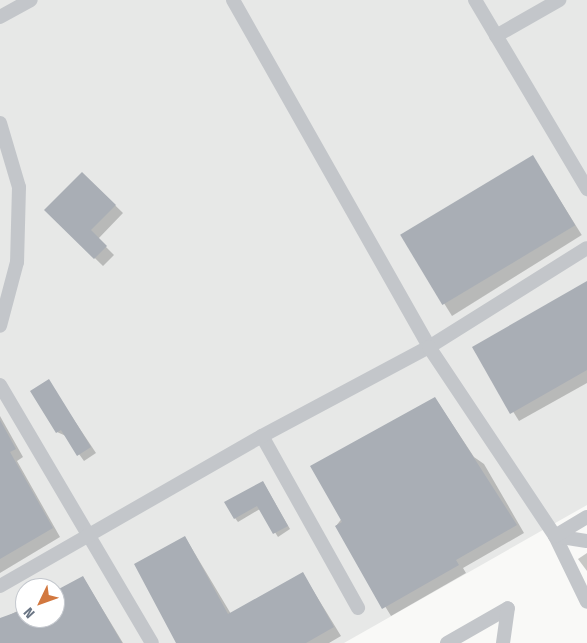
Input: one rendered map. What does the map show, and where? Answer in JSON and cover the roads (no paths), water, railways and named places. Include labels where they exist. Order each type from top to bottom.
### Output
[{"type":"street","points":[[233,0],[429,348],[554,536],[584,587],[587,602]]},
{"type":"street","points":[[475,0],[587,189]]},
{"type":"street","points":[[496,36],[559,0]]},
{"type":"street","points":[[0,17],[23,2]]},
{"type":"street","points":[[0,123],[19,187],[17,262],[0,326]]},
{"type":"street","points":[[0,586],[92,536],[262,436],[429,348],[587,248]]},
{"type":"street","points":[[0,385],[92,536],[152,643]]},
{"type":"street","points":[[262,436],[358,608]]},
{"type":"street","points":[[554,536],[587,517]]},
{"type":"street","points":[[554,536],[587,541]]},
{"type":"street","points":[[447,643],[508,608],[503,643]]}]
